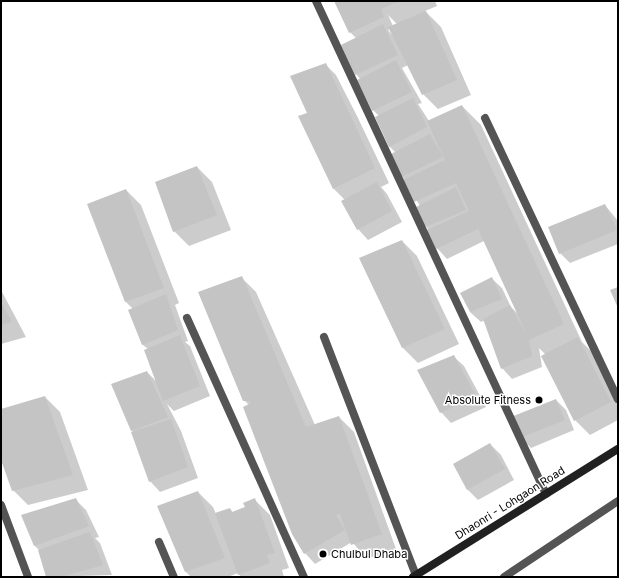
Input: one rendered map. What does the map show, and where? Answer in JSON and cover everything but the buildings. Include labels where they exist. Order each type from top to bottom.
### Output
[{"type":"main road","name":"Dhaonri - Lohgaon Road","points":[[414,576],[618,449]]},
{"type":"street","points":[[316,1],[546,494]]},
{"type":"street","points":[[485,118],[618,399]]},
{"type":"street","points":[[187,318],[304,577]]},
{"type":"street","points":[[324,337],[414,576]]},
{"type":"street","points":[[504,577],[618,501]]},
{"type":"street","points":[[1,505],[28,577]]},
{"type":"street","points":[[160,542],[174,577]]},
{"type":"place","name":"Absolute Fitness","points":[[539,400]]},
{"type":"place","name":"Chulbul Dhaba","points":[[323,554]]}]
